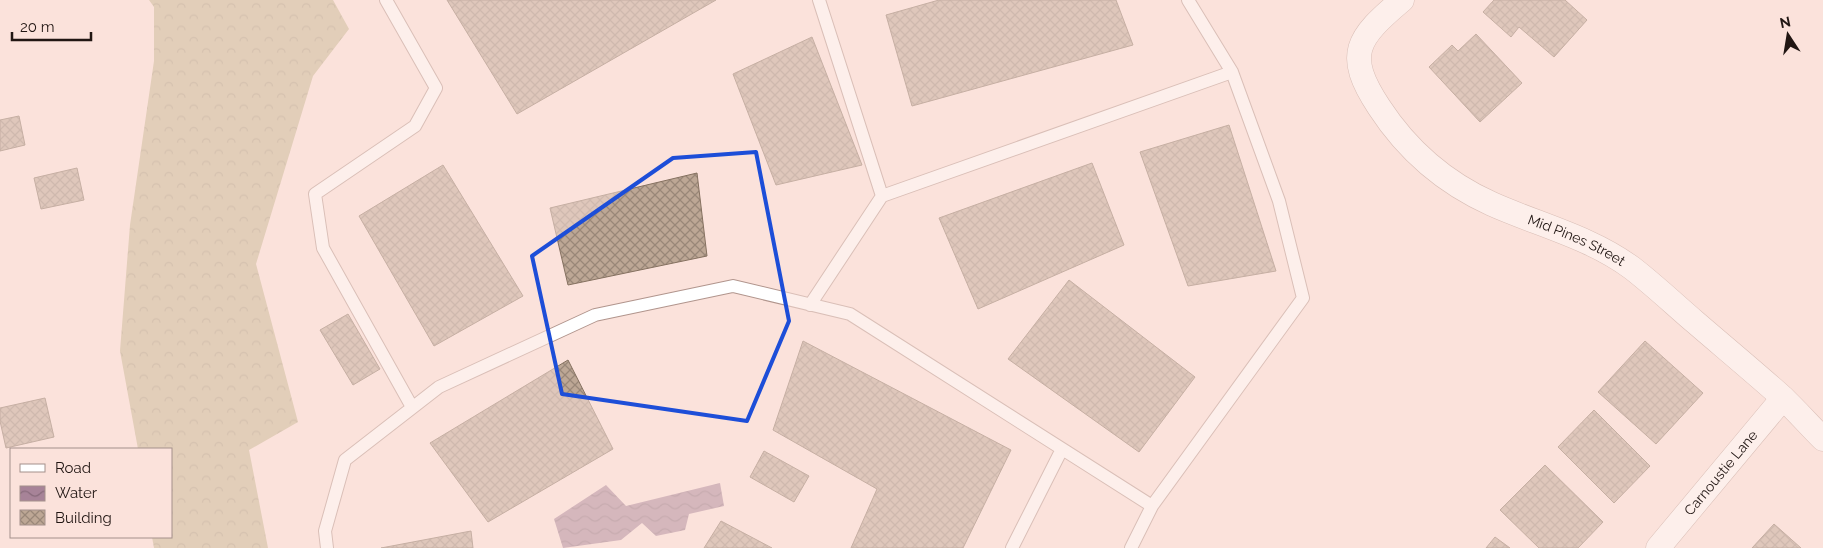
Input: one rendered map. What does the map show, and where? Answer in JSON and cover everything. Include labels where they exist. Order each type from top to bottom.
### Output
[{"type":"street","name":"Mid Pines Street","points":[[1402,0],[1378,21],[1364,37],[1359,59],[1360,71],[1364,81],[1384,115],[1413,150],[1428,165],[1466,192],[1560,230],[1603,250],[1632,268],[1782,398],[1823,439]]},
{"type":"street","name":"Carnoustie Lane","points":[[1658,548],[1782,398]]},
{"type":"lane","points":[[386,0],[436,88],[415,126],[315,194],[323,248],[412,407]]},
{"type":"lane","points":[[819,0],[882,196]]},
{"type":"lane","points":[[1131,548],[1152,506],[1303,298],[1279,201],[1232,72],[1188,0]]},
{"type":"lane","points":[[810,305],[882,196],[1232,72]]},
{"type":"lane","points":[[327,548],[325,531],[345,460],[439,387],[595,315],[733,286],[850,314],[1152,506]]},
{"type":"lane","points":[[1012,548],[1062,449]]},
{"type":"highlighted area","points":[[756,152],[789,321],[747,421],[562,394],[532,256],[673,158]]},
{"type":"green space","points":[[149,0],[333,0],[349,29],[313,76],[256,264],[298,422],[249,450],[268,548],[154,548],[152,538],[172,538],[172,448],[138,448],[120,351],[130,225],[154,61],[154,7]]},
{"type":"water","points":[[720,483],[724,506],[689,514],[685,530],[656,536],[642,523],[621,540],[563,548],[554,519],[606,485],[626,506]]},
{"type":"building","points":[[447,0],[716,0],[517,114]]},
{"type":"building","points":[[939,0],[1116,0],[1133,45],[912,106],[886,15]]},
{"type":"building","points":[[1494,0],[1565,0],[1587,20],[1554,57],[1519,27],[1511,37],[1483,12]]},
{"type":"building","points":[[1476,34],[1522,83],[1480,122],[1429,67],[1452,45],[1458,51]]},
{"type":"building","points":[[812,37],[862,165],[776,185],[733,74]]},
{"type":"building","points":[[19,116],[25,145],[0,151],[0,120]]},
{"type":"building","points":[[1229,125],[1276,271],[1188,286],[1140,152]]},
{"type":"building","points":[[1092,163],[1124,245],[978,309],[939,218]]},
{"type":"building","points":[[443,165],[523,296],[434,346],[359,216]]},
{"type":"building","points":[[77,168],[84,200],[41,209],[34,178]]},
{"type":"building","points":[[697,173],[707,256],[568,285],[550,208]]},
{"type":"building","points":[[1069,280],[1195,377],[1139,452],[1008,359]]},
{"type":"building","points":[[348,314],[380,369],[353,385],[320,330]]},
{"type":"building","points":[[803,341],[1011,450],[963,548],[851,548],[877,489],[773,430]]},
{"type":"building","points":[[1645,341],[1703,393],[1656,444],[1598,392]]},
{"type":"building","points":[[568,360],[613,449],[488,522],[430,443]]},
{"type":"building","points":[[45,398],[54,437],[6,448],[0,421],[0,408]]},
{"type":"building","points":[[1594,410],[1650,466],[1614,503],[1558,447]]},
{"type":"building","points":[[764,451],[809,476],[794,502],[750,477]]},
{"type":"building","points":[[1545,465],[1603,522],[1578,548],[1539,548],[1500,510]]},
{"type":"building","points":[[721,521],[772,548],[704,548]]},
{"type":"building","points":[[1774,524],[1801,548],[1752,548]]},
{"type":"building","points":[[471,531],[473,548],[381,548]]},
{"type":"building","points":[[1495,537],[1510,548],[1486,548]]}]
